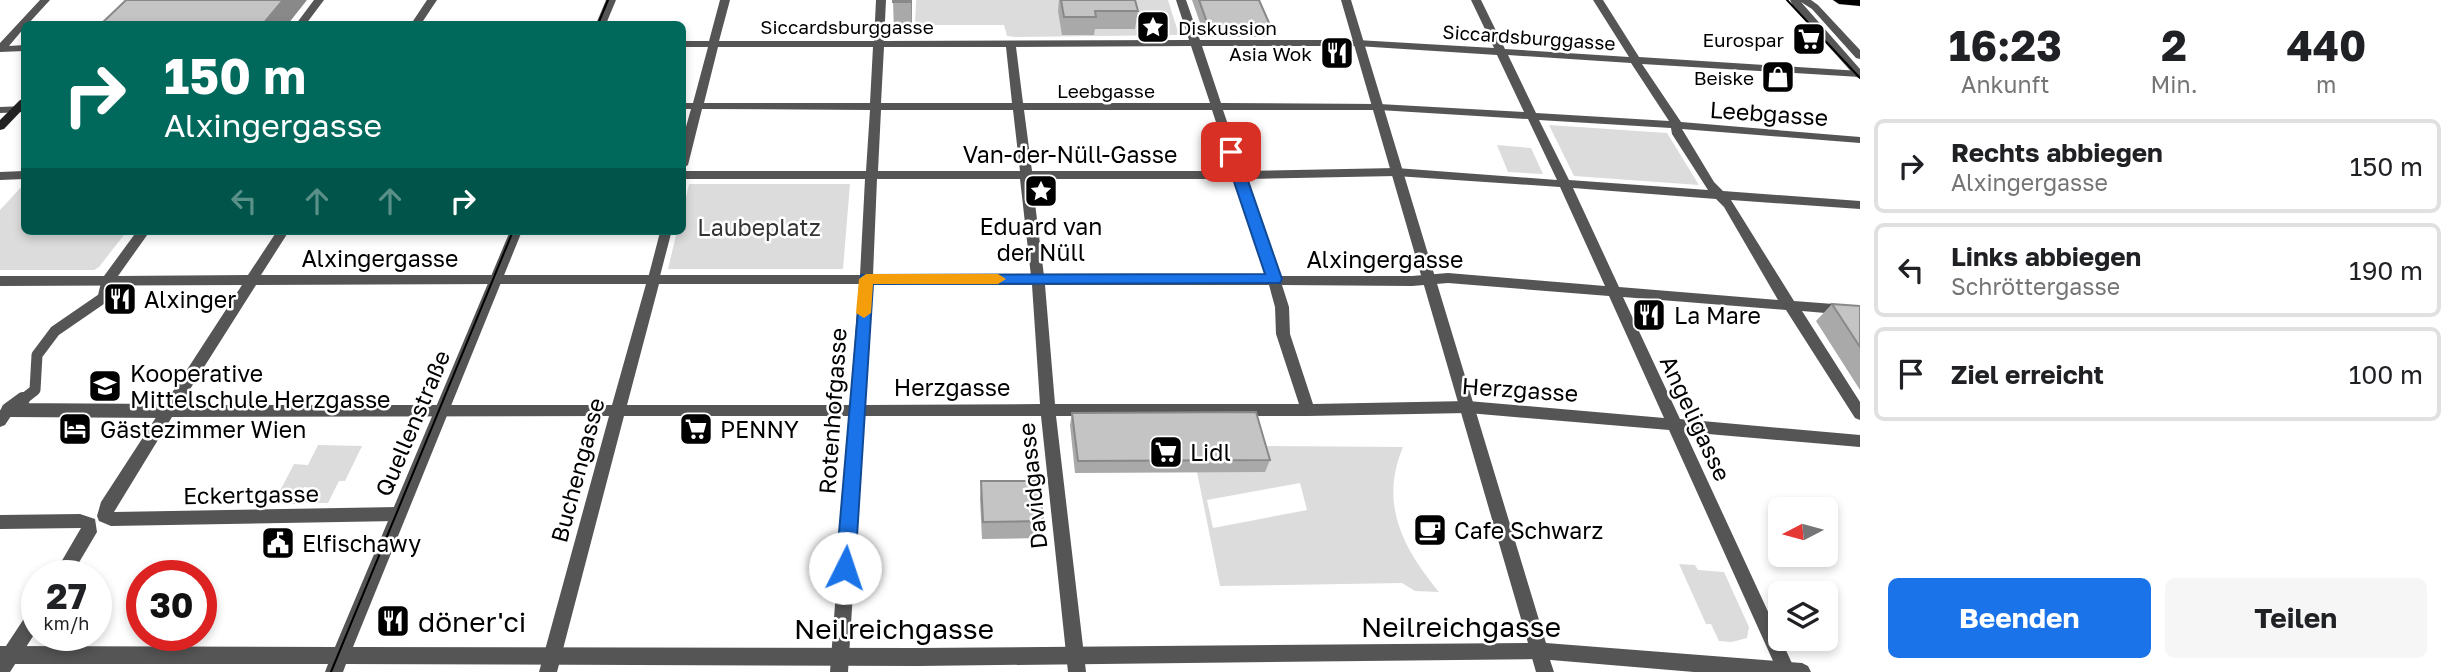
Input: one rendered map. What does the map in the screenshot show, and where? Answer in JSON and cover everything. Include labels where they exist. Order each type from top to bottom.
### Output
[{"type":"main road","points":[[1839,0],[1860,2]]},
{"type":"main road","points":[[0,127],[21,108]]},
{"type":"street","points":[[26,21],[45,0]]},
{"type":"street","points":[[303,21],[320,0]]},
{"type":"street","points":[[418,21],[432,0]]},
{"type":"street","points":[[602,21],[611,0]]},
{"type":"street","points":[[686,149],[725,0]]},
{"type":"street","points":[[665,235],[653,281],[866,279],[881,0]]},
{"type":"street","points":[[1181,0],[1274,279],[1282,307],[1283,334],[1307,410]]},
{"type":"street","points":[[1346,0],[1545,672]]},
{"type":"street","points":[[1476,0],[1530,117]]},
{"type":"street","points":[[1598,0],[1674,118],[1678,134],[1729,205],[1753,251],[1860,414]]},
{"type":"street","points":[[1795,0],[1797,6],[1860,74]]},
{"type":"street","points":[[1804,0],[1815,7],[1860,56]]},
{"type":"street","points":[[0,49],[21,26]]},
{"type":"street","name":"Siccardsburggasse","points":[[686,44],[1357,43],[1860,74]]},
{"type":"street","name":"Davidgasse","points":[[1011,45],[1016,107],[1038,279],[1048,410],[1076,664]]},
{"type":"street","points":[[0,49],[21,48]]},
{"type":"street","name":"Leebgasse","points":[[686,106],[1378,107],[1860,140]]},
{"type":"street","points":[[0,110],[21,107]]},
{"type":"street","name":"Angeligasse","points":[[1530,117],[1787,672]]},
{"type":"street","name":"Van-der-Nüll-Gasse","points":[[870,174],[1238,175],[1396,172],[1720,195]]},
{"type":"street","points":[[686,174],[870,174]]},
{"type":"street","points":[[0,176],[21,175]]},
{"type":"street","points":[[1720,195],[1860,205]]},
{"type":"street","points":[[3,414],[35,390],[37,355],[55,331],[103,298],[107,281],[141,235]]},
{"type":"street","points":[[71,560],[280,235]]},
{"type":"street","name":"Quellenstraße","points":[[337,664],[514,235]]},
{"type":"street","name":"Alxingergasse","points":[[866,279],[1448,278],[1860,311]]},
{"type":"street","name":"Rotenhofgasse","points":[[839,664],[866,279]]},
{"type":"street","name":"Alxingergasse","points":[[0,281],[653,281]]},
{"type":"street","name":"Buchengasse","points":[[550,664],[653,281]]},
{"type":"street","name":"Herzgasse","points":[[3,414],[168,411],[1307,410],[1468,407],[1860,441]]},
{"type":"street","name":"Eckertgasse","points":[[0,522],[398,514]]},
{"type":"street","points":[[3,661],[21,636]]},
{"type":"street","name":"Neilreichgasse","points":[[3,661],[1076,664],[1539,651],[1802,672]]},
{"type":"green space","points":[[916,0],[1168,0],[1179,35],[1015,37],[1007,36],[1004,25],[915,25]]},
{"type":"green space","points":[[1549,125],[1667,133],[1699,185],[1574,176]]},
{"type":"green space","points":[[1497,145],[1531,148],[1543,174],[1508,172]]},
{"type":"green space","name":"Laubeplatz","points":[[689,184],[850,184],[843,269],[668,269],[676,235],[686,235],[686,198]]},
{"type":"green space","points":[[21,187],[21,235],[124,235],[94,270],[0,270],[0,210]]},
{"type":"green space","points":[[318,445],[362,446],[345,481],[339,481],[328,503],[305,503],[313,488],[304,487],[295,504],[273,504],[294,464],[308,465]]},
{"type":"green space","points":[[1258,446],[1403,447],[1396,468],[1394,506],[1405,542],[1439,592],[1415,591],[1402,583],[1220,586],[1197,472]],"holes":[[[1300,483],[1307,510],[1213,528],[1207,500]]]},
{"type":"green space","points":[[1679,564],[1695,565],[1698,570],[1724,572],[1749,627],[1747,638],[1732,642],[1719,641],[1711,624],[1706,624]]},
{"type":"building","points":[[126,0],[283,0],[266,21],[104,21]]},
{"type":"building","points":[[911,0],[911,2],[893,2]]},
{"type":"building","points":[[1061,0],[1135,0],[1138,11],[1095,11],[1096,17],[1064,17]]},
{"type":"building","points":[[1199,0],[1259,0],[1270,25],[1208,25]]},
{"type":"building","points":[[1832,304],[1860,306],[1860,347]]},
{"type":"building","name":"Lidl","points":[[1256,412],[1270,460],[1078,461],[1072,413]]},
{"type":"building","points":[[981,481],[1039,481],[1043,521],[983,522]]},
{"type":"tram line","points":[[599,21],[608,0]]},
{"type":"tram line","points":[[1787,0],[1860,78]]},
{"type":"tram line","points":[[331,672],[511,235]]},
{"type":"slow traffic","points":[[864,313],[866,279],[998,279]]},
{"type":"place","name":"Diskussion","points":[[1153,27]]},
{"type":"place","name":"Eurospar","points":[[1809,39]]},
{"type":"place","name":"Asia Wok","points":[[1337,53]]},
{"type":"place","name":"Beiske","points":[[1778,77]]},
{"type":"place","name":"Eduard van der Nüll","points":[[1041,191]]},
{"type":"place","name":"Alxinger","points":[[120,299]]},
{"type":"place","name":"La Mare","points":[[1649,315]]},
{"type":"place","name":"Kooperative Mittelschule Herzgasse","points":[[105,386]]},
{"type":"place","name":"Gästezimmer Wien","points":[[75,429]]},
{"type":"place","name":"PENNY","points":[[696,429]]},
{"type":"place","name":"Lidl","points":[[1166,452]]},
{"type":"place","name":"Cafe Schwarz","points":[[1430,530]]},
{"type":"place","name":"Elfischawy","points":[[278,543]]},
{"type":"place","name":"döner'ci","points":[[393,621]]},
{"type":"route","points":[[845,568],[866,279],[1274,279],[1231,152]]}]
